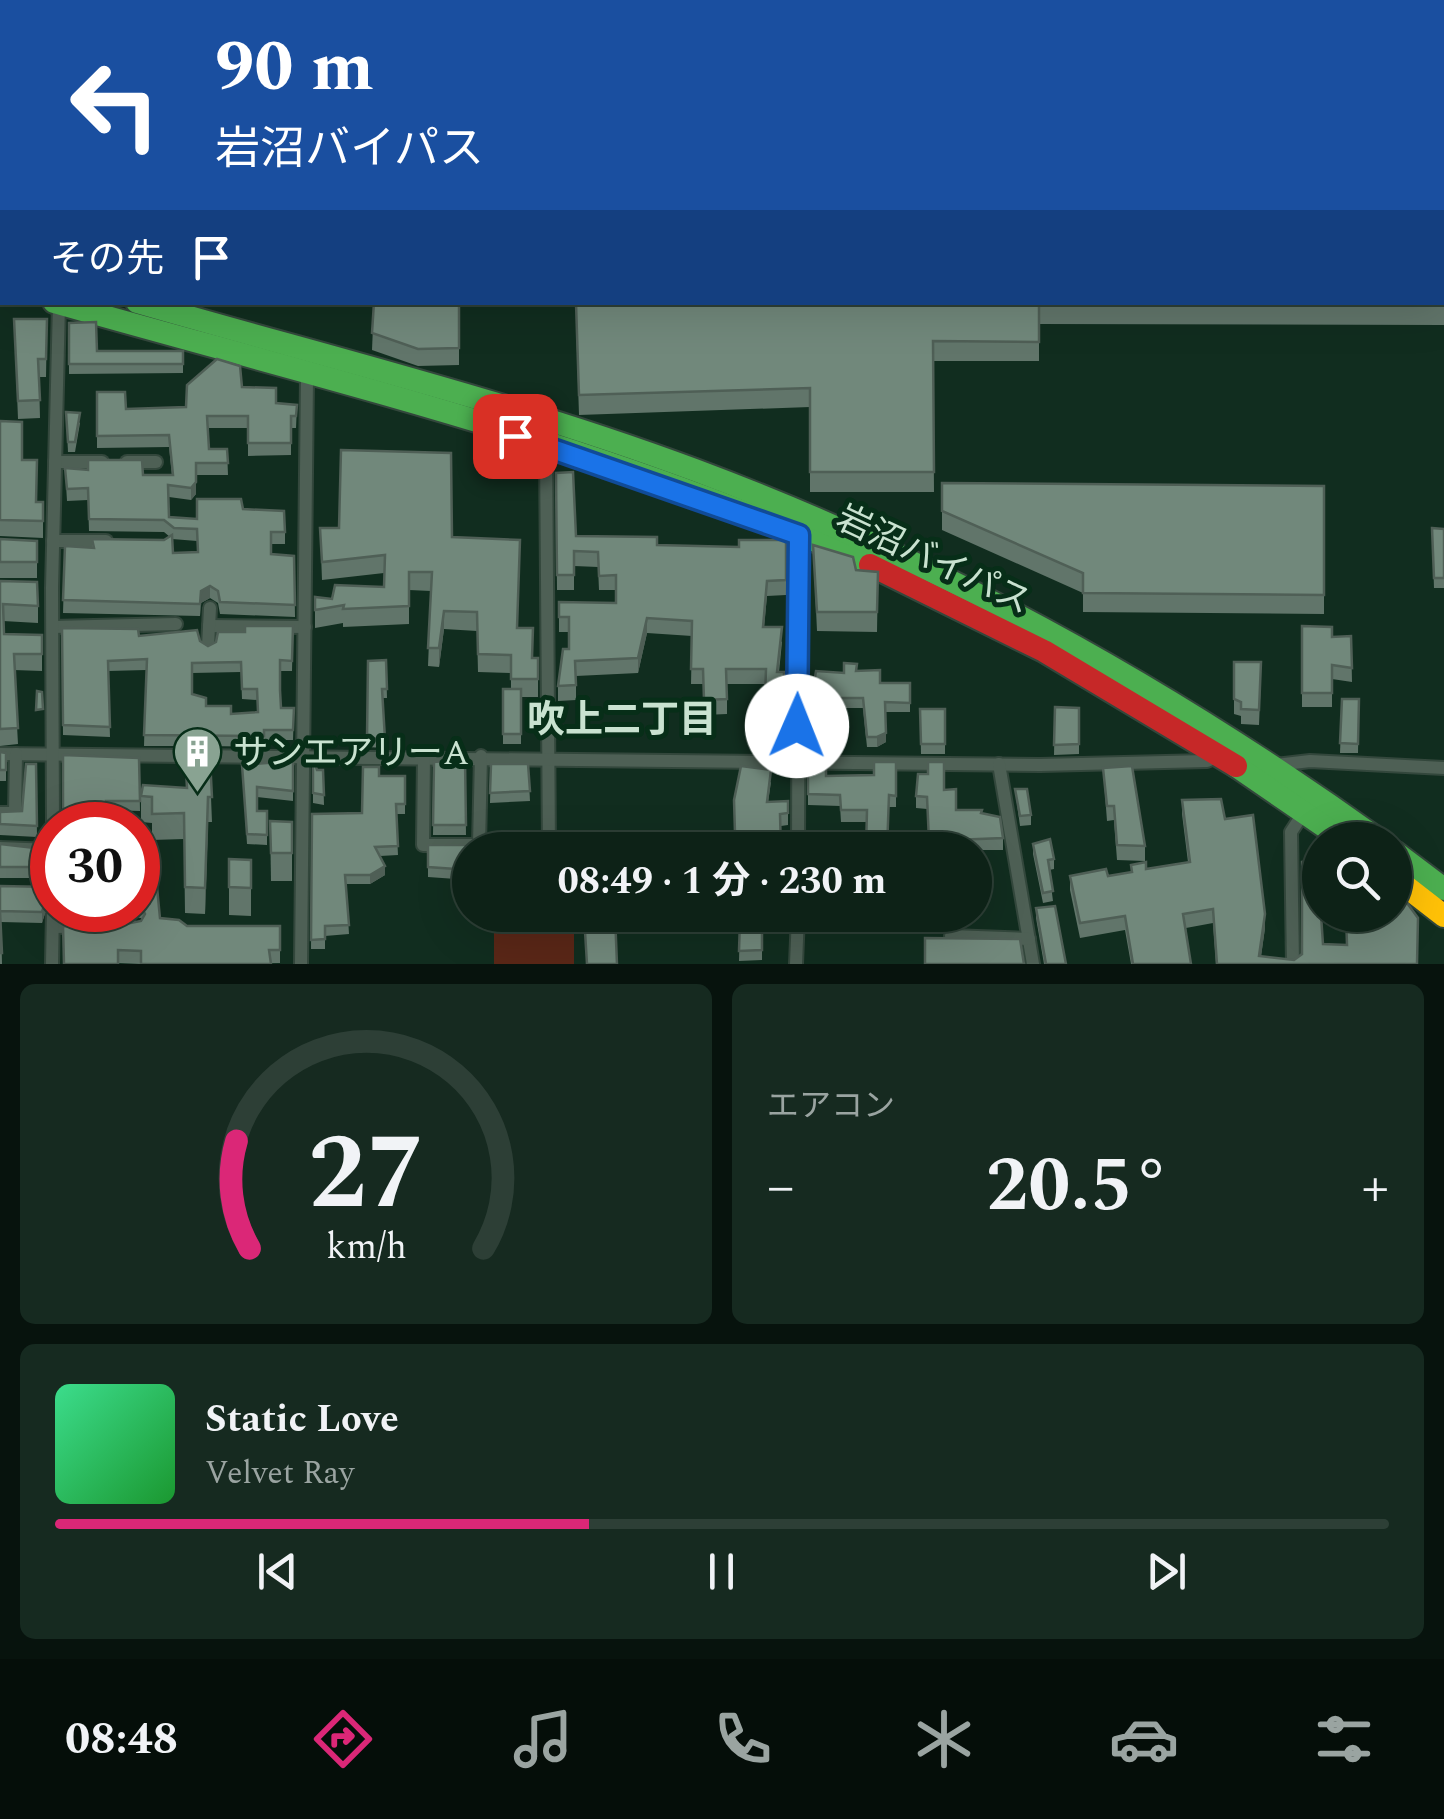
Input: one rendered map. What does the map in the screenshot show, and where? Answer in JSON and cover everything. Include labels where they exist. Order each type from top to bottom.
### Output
[{"type":"highway","name":"岩沼バイパス","points":[[63,305],[546,446],[799,535],[1067,662],[1221,756],[1318,822]]},
{"type":"highway","name":"岩沼バイパス","points":[[147,305],[589,433],[822,521],[1034,623],[1150,688],[1274,765],[1353,822]]},
{"type":"highway","points":[[1412,865],[1444,890]]},
{"type":"highway","points":[[1412,891],[1444,916]]},
{"type":"street","points":[[54,802],[56,305]]},
{"type":"street","points":[[301,964],[307,376]]},
{"type":"street","points":[[546,446],[549,832]]},
{"type":"street","points":[[55,462],[156,462]]},
{"type":"street","points":[[798,832],[799,535]]},
{"type":"street","points":[[36,548],[127,541]]},
{"type":"street","points":[[35,588],[52,588]]},
{"type":"street","points":[[208,646],[210,608]]},
{"type":"street","points":[[53,627],[176,624]]},
{"type":"street","points":[[210,626],[305,627]]},
{"type":"street","points":[[0,754],[999,764],[1208,761],[1221,756]]},
{"type":"street","points":[[0,812],[15,812],[16,754]]},
{"type":"street","points":[[424,756],[423,845],[479,845],[481,756]]},
{"type":"street","points":[[1274,765],[1310,761],[1444,768]]},
{"type":"street","points":[[999,764],[1034,964]]},
{"type":"street","points":[[1293,964],[1291,832],[1304,812]]},
{"type":"street","points":[[0,848],[30,849]]},
{"type":"street","points":[[283,929],[302,929]]},
{"type":"street","points":[[52,932],[52,964]]},
{"type":"street","points":[[796,964],[797,932]]},
{"type":"street","points":[[951,936],[1029,939]]},
{"type":"shaded area","points":[[494,932],[574,932],[574,964],[494,964]]},
{"type":"building","points":[[374,305],[459,305],[459,348],[418,349],[372,333]]},
{"type":"building","points":[[576,305],[1039,305],[1039,342],[933,341],[934,472],[810,472],[810,388],[579,395]]},
{"type":"building","points":[[14,319],[47,319],[46,359],[38,359],[40,400],[18,401]]},
{"type":"building","points":[[96,322],[97,351],[183,351],[183,364],[69,364],[69,323]]},
{"type":"building","points":[[217,359],[240,366],[242,387],[276,388],[276,403],[297,405],[296,416],[291,416],[291,443],[248,443],[248,416],[207,416],[209,449],[227,449],[228,463],[196,463],[196,482],[191,488],[168,485],[169,517],[197,519],[197,499],[241,499],[243,509],[284,511],[285,532],[271,532],[271,554],[294,556],[295,605],[220,602],[218,591],[210,586],[201,591],[200,604],[63,600],[65,546],[94,548],[92,539],[164,540],[172,535],[173,553],[198,552],[197,529],[174,528],[164,520],[89,519],[88,488],[67,489],[65,468],[88,470],[88,460],[142,460],[143,475],[173,475],[169,435],[97,436],[97,392],[125,392],[126,409],[186,407],[187,385]]},
{"type":"building","points":[[66,412],[80,413],[75,442],[68,442]]},
{"type":"building","points":[[0,421],[22,422],[22,460],[37,460],[36,502],[43,502],[43,521],[0,520]]},
{"type":"building","points":[[341,450],[451,453],[452,537],[520,540],[517,628],[533,628],[532,658],[538,658],[538,679],[511,679],[511,655],[478,654],[477,612],[444,611],[439,648],[428,648],[432,572],[409,572],[409,606],[343,609],[344,605],[315,610],[315,597],[332,599],[335,585],[384,587],[385,555],[322,562],[320,528],[339,528]]},
{"type":"building","points":[[573,472],[576,536],[657,537],[657,545],[739,547],[739,540],[786,540],[786,580],[767,581],[763,627],[782,627],[777,672],[784,672],[784,727],[764,726],[766,669],[726,669],[727,699],[704,700],[703,669],[691,669],[692,621],[647,618],[638,658],[575,661],[576,685],[558,686],[563,649],[569,649],[569,617],[559,617],[559,602],[616,603],[616,575],[599,576],[598,552],[574,551],[574,575],[557,575],[556,473]]},
{"type":"building","points":[[942,483],[1324,486],[1324,595],[1083,593],[1083,573],[942,511]]},
{"type":"building","points":[[1432,528],[1444,529],[1444,578],[1434,578]]},
{"type":"building","points":[[0,539],[37,541],[37,562],[0,562]]},
{"type":"building","points":[[813,545],[853,557],[856,570],[878,572],[877,612],[817,612]]},
{"type":"building","points":[[0,581],[37,582],[38,606],[3,604],[4,634],[42,635],[42,654],[14,654],[18,728],[0,729]]},
{"type":"building","points":[[245,626],[293,626],[292,661],[280,660],[280,690],[281,708],[294,708],[293,730],[264,730],[264,736],[144,735],[147,659],[108,661],[110,727],[63,725],[62,628],[138,629],[139,636],[197,630],[200,641],[208,646],[216,642],[218,632],[245,632]],"holes":[[[241,662],[242,689],[257,689],[258,712],[231,714],[231,706],[206,706],[206,698],[192,694],[192,663]]]},
{"type":"building","points":[[1302,626],[1332,627],[1332,637],[1351,636],[1352,668],[1332,665],[1332,693],[1302,693]]},
{"type":"building","points":[[386,660],[387,689],[382,689],[385,739],[367,738],[368,661]]},
{"type":"building","points":[[1234,662],[1261,662],[1259,710],[1241,709],[1241,702],[1234,699]]},
{"type":"building","points":[[844,663],[857,664],[856,671],[880,670],[880,683],[910,683],[910,703],[885,702],[886,733],[867,737],[863,698],[838,698],[838,712],[824,713],[825,738],[808,737],[808,684],[814,683],[816,671],[844,673]]},
{"type":"building","points":[[503,689],[521,689],[521,734],[503,734]]},
{"type":"building","points":[[37,691],[42,692],[43,709],[36,710]]},
{"type":"building","points":[[1342,699],[1359,699],[1358,744],[1340,743]]},
{"type":"building","points":[[1055,707],[1079,708],[1079,744],[1054,745]]},
{"type":"building","points":[[920,709],[945,709],[945,744],[921,744]]},
{"type":"building","points":[[185,740],[209,740],[212,797],[208,797],[205,888],[185,887],[184,813],[160,814],[160,802],[141,796],[143,785],[187,788]]},
{"type":"building","points":[[0,752],[6,753],[6,770],[0,770]]},
{"type":"building","points":[[63,755],[139,758],[140,801],[63,802]]},
{"type":"building","points":[[313,758],[317,770],[323,770],[324,795],[313,793]]},
{"type":"building","points":[[465,759],[466,825],[433,825],[434,762]]},
{"type":"building","points":[[293,761],[293,791],[257,787],[257,811],[267,811],[267,835],[247,834],[242,765]]},
{"type":"building","points":[[808,761],[826,761],[826,776],[874,775],[874,762],[896,762],[896,796],[889,795],[888,832],[866,832],[867,810],[841,810],[840,795],[808,794]]},
{"type":"building","points":[[928,762],[944,762],[944,790],[956,789],[956,810],[982,810],[981,813],[1000,817],[1003,838],[992,838],[992,832],[929,832],[927,797],[916,796],[918,774],[928,774]]},
{"type":"building","points":[[26,764],[36,764],[37,802],[30,802],[30,826],[0,824],[0,812],[22,811]]},
{"type":"building","points":[[491,764],[528,764],[530,791],[490,793]]},
{"type":"building","points":[[741,766],[771,770],[767,802],[788,801],[788,813],[780,814],[780,832],[735,832],[734,800]]},
{"type":"building","points":[[1132,766],[1145,846],[1117,845],[1114,806],[1107,806],[1103,768]]},
{"type":"building","points":[[363,767],[379,767],[379,776],[405,776],[405,804],[396,804],[398,846],[375,847],[385,866],[370,875],[345,875],[349,925],[325,926],[325,939],[311,940],[312,814],[362,813]]},
{"type":"building","points":[[1015,789],[1027,789],[1031,815],[1020,816]]},
{"type":"building","points":[[1221,799],[1225,819],[1253,815],[1265,914],[1259,956],[1294,960],[1302,954],[1302,932],[1322,932],[1323,944],[1347,945],[1347,932],[1412,932],[1412,910],[1418,918],[1417,964],[1217,964],[1213,909],[1183,914],[1191,964],[1133,964],[1125,916],[1080,923],[1070,876],[1106,869],[1108,876],[1132,872],[1131,865],[1146,862],[1146,869],[1190,862],[1182,800]]},
{"type":"building","points":[[270,821],[292,822],[292,853],[271,853]]},
{"type":"building","points":[[1050,839],[1054,859],[1048,860],[1053,891],[1043,893],[1033,844]]},
{"type":"building","points":[[0,844],[30,847],[30,867],[0,867]]},
{"type":"building","points":[[428,845],[452,845],[452,869],[428,867]]},
{"type":"building","points":[[229,859],[251,860],[251,888],[229,887]]},
{"type":"building","points":[[0,886],[30,887],[30,912],[0,911]]},
{"type":"building","points":[[1055,906],[1066,964],[1046,964],[1036,908]]},
{"type":"building","points":[[160,918],[179,920],[187,926],[280,926],[280,950],[269,950],[271,964],[141,964],[141,951],[118,950],[118,964],[64,964],[63,932],[160,932]]},
{"type":"building","points":[[585,932],[616,932],[617,964],[587,964]]},
{"type":"building","points":[[740,932],[762,932],[762,950],[739,951]]},
{"type":"building","points":[[925,938],[1020,939],[1024,964],[925,964]]},
{"type":"traffic: fast","points":[[65,305],[570,450],[772,523],[870,565]]},
{"type":"traffic: fast","points":[[148,305],[557,423],[786,506],[876,545],[1049,632],[1217,731],[1353,822]]},
{"type":"traffic: fast","points":[[1236,766],[1318,822]]},
{"type":"traffic: fast","points":[[1412,865],[1444,889]]},
{"type":"traffic: slow","points":[[1412,891],[1444,916]]},
{"type":"traffic: jam","points":[[870,565],[1044,651],[1236,766]]},
{"type":"place","name":"サンエアリーA","points":[[198,794]]},
{"type":"district","name":"吹上二丁目","points":[[622,719]]},
{"type":"route","points":[[515,436],[799,535],[797,726]]}]
